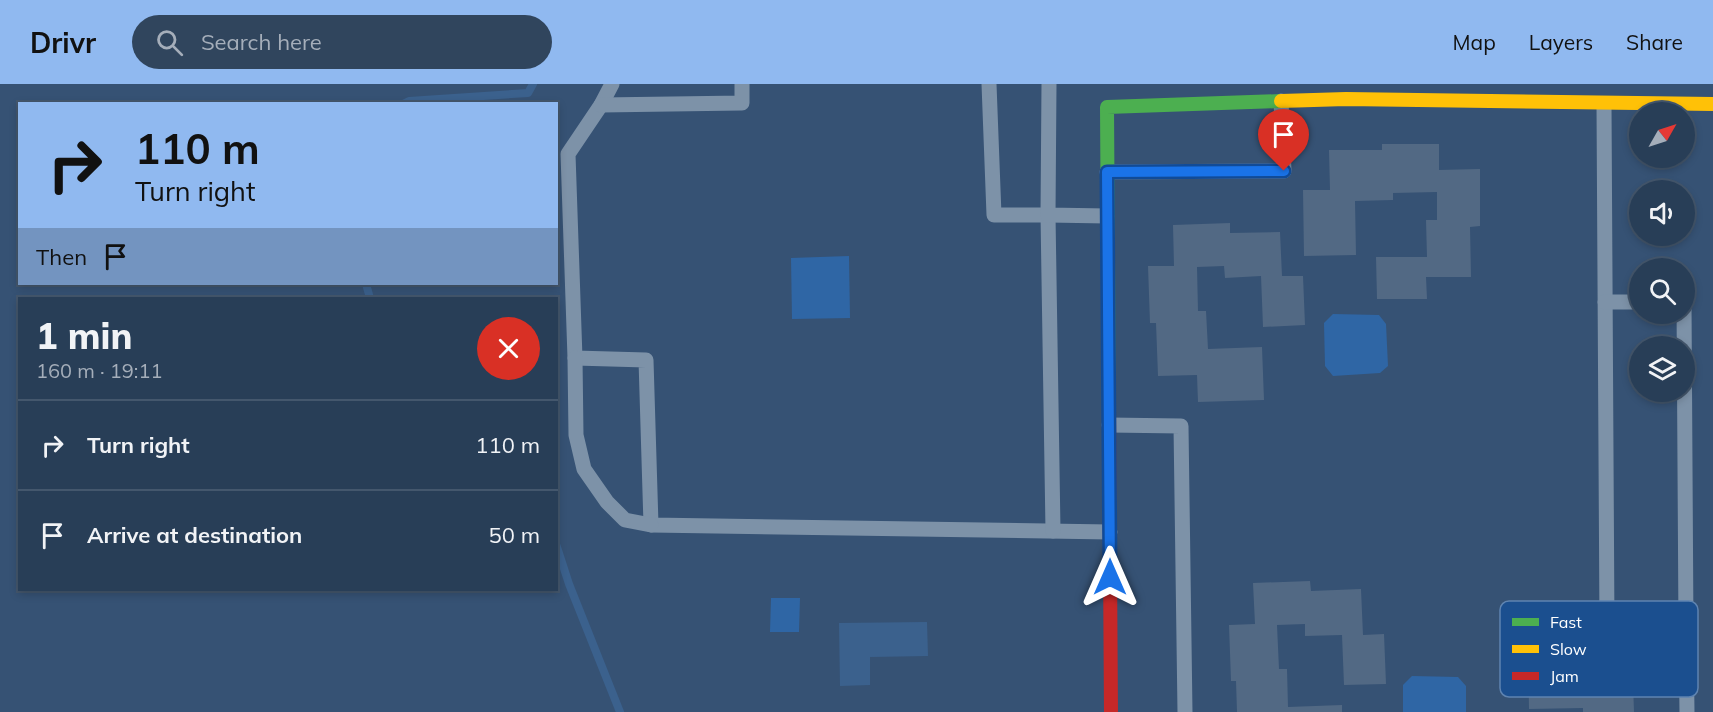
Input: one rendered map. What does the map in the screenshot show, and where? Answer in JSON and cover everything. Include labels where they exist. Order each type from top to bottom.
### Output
[{"type":"street","points":[[1111,712],[1107,107],[1346,99],[1629,105]]},
{"type":"street","points":[[1695,104],[1713,104]]},
{"type":"lane","points":[[612,84],[601,105],[568,154],[576,435],[584,469],[607,502],[625,520],[651,525],[1110,532]]},
{"type":"lane","points":[[601,105],[742,103],[742,84]]},
{"type":"lane","points":[[990,84],[994,215],[1107,216]]},
{"type":"lane","points":[[1049,84],[1048,215],[1053,531]]},
{"type":"lane","points":[[1646,84],[1647,102]]},
{"type":"lane","points":[[1107,172],[1284,171],[1281,101]]},
{"type":"lane","points":[[1604,104],[1607,601]]},
{"type":"lane","points":[[1605,302],[1629,302]]},
{"type":"lane","points":[[1684,324],[1686,601]]},
{"type":"lane","points":[[575,358],[646,360],[651,525]]},
{"type":"lane","points":[[1109,425],[1181,426],[1185,712]]},
{"type":"shaded area","points":[[849,256],[850,318],[792,319],[791,258]]},
{"type":"shaded area","points":[[1333,314],[1379,315],[1386,324],[1388,366],[1380,373],[1333,376],[1325,366],[1324,323]]},
{"type":"shaded area","points":[[771,598],[800,598],[799,632],[770,632]]},
{"type":"shaded area","points":[[927,622],[928,656],[870,657],[870,685],[840,686],[839,623]]},
{"type":"shaded area","points":[[1412,676],[1458,677],[1466,686],[1466,712],[1403,712],[1403,685]]},
{"type":"building","points":[[1382,144],[1439,144],[1439,170],[1480,169],[1480,226],[1470,227],[1471,277],[1426,277],[1427,299],[1377,299],[1376,257],[1427,257],[1426,220],[1437,220],[1437,192],[1393,193],[1393,200],[1355,201],[1356,255],[1304,256],[1303,190],[1330,190],[1329,150],[1382,150]]},
{"type":"building","points":[[1230,223],[1230,233],[1280,232],[1282,276],[1303,276],[1305,325],[1263,327],[1261,276],[1225,278],[1224,266],[1197,267],[1198,311],[1206,311],[1208,349],[1262,347],[1264,400],[1198,402],[1197,375],[1158,376],[1156,323],[1150,323],[1148,266],[1174,266],[1173,225]]},
{"type":"building","points":[[1310,581],[1311,591],[1361,589],[1363,635],[1384,634],[1386,684],[1344,685],[1342,635],[1305,636],[1305,624],[1277,625],[1279,669],[1287,669],[1288,707],[1342,705],[1342,712],[1237,712],[1236,681],[1231,681],[1229,625],[1255,624],[1253,583]]},
{"type":"building","points":[[1529,697],[1634,697],[1634,712],[1583,712],[1583,708],[1529,709]]},
{"type":"waterway","points":[[407,102],[528,93],[533,84]]},
{"type":"waterway","points":[[366,285],[370,297]]},
{"type":"waterway","points":[[558,550],[569,584],[620,712]]},
{"type":"traffic: fast","points":[[1109,411],[1107,107],[1281,101]]},
{"type":"traffic: slow","points":[[1281,101],[1346,99],[1713,104]]},
{"type":"traffic: jam","points":[[1109,411],[1111,712]]},
{"type":"route","points":[[1110,577],[1107,172],[1284,171]]}]
